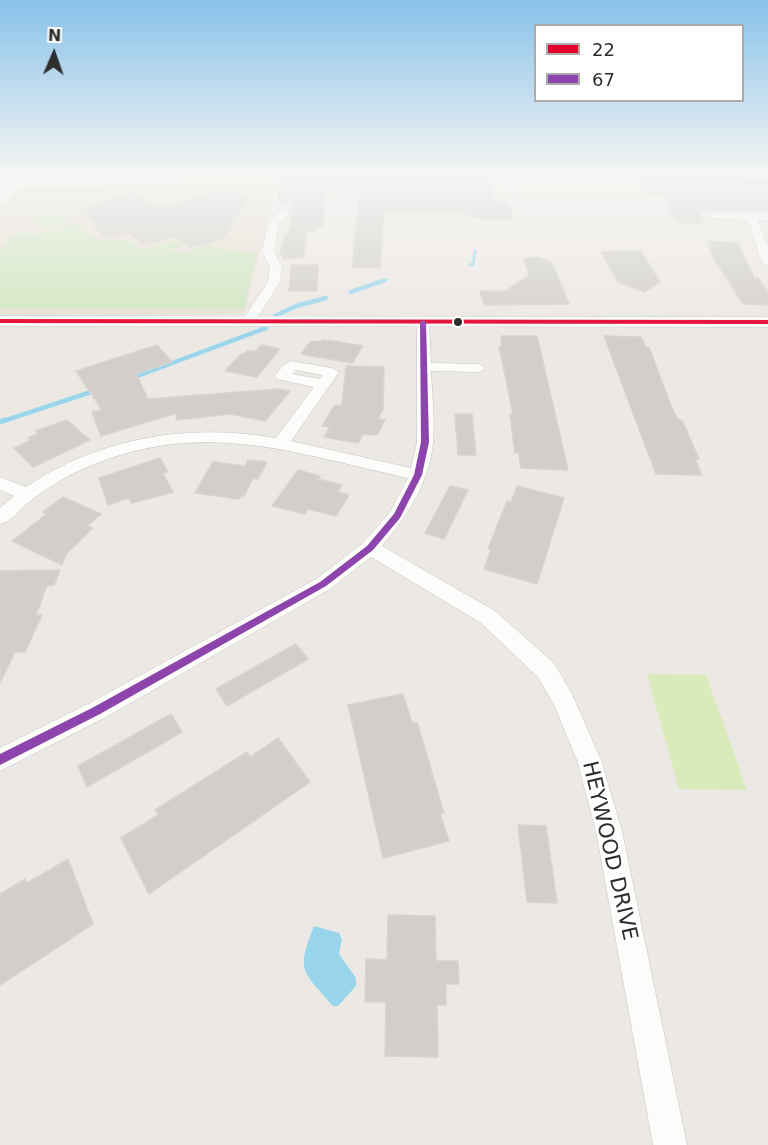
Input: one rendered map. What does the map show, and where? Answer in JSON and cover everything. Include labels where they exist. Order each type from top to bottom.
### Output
[{"type":"street","points":[[248,321],[274,282],[276,268],[268,251],[272,228]]},
{"type":"street","points":[[756,228],[768,263]]},
{"type":"street","points":[[0,321],[768,322]]},
{"type":"street","points":[[0,760],[96,711],[323,584],[370,548],[397,516],[418,475],[425,442],[423,321]]},
{"type":"street","points":[[425,367],[479,368]]},
{"type":"street","points":[[280,444],[322,384]]},
{"type":"street","points":[[0,518],[27,495],[73,467],[125,448],[168,439],[234,437],[280,444],[418,475]]},
{"type":"street","points":[[0,483],[27,495]]},
{"type":"street","name":"HEYWOOD DRIVE","points":[[370,548],[488,617],[546,670],[564,701],[589,760],[609,831],[670,1145]]},
{"type":"shaded area","points":[[0,228],[266,228],[244,314],[0,316]]},
{"type":"green space","points":[[60,228],[81,228],[97,241],[130,241],[142,250],[174,241],[181,246],[167,251],[182,254],[208,245],[220,249],[257,253],[244,309],[0,308],[0,248],[14,233],[39,234]]},
{"type":"green space","points":[[647,674],[706,675],[747,790],[679,789]]},
{"type":"water","points":[[314,926],[339,933],[342,940],[339,954],[356,978],[356,986],[338,1006],[333,1006],[314,985],[305,970],[305,953]]},
{"type":"building","points":[[95,228],[229,228],[223,238],[191,248],[174,237],[145,245],[127,232],[107,238]]},
{"type":"building","points":[[290,228],[317,228],[317,231],[307,231],[303,258],[283,259],[284,255],[280,255],[285,234],[289,234]]},
{"type":"building","points":[[356,228],[383,228],[380,268],[352,268]]},
{"type":"building","points":[[708,241],[738,243],[754,278],[758,278],[768,292],[768,305],[743,304],[712,255]]},
{"type":"building","points":[[641,251],[660,282],[645,292],[618,282],[601,252]]},
{"type":"building","points":[[536,257],[548,260],[553,265],[569,304],[484,305],[480,291],[505,291],[529,275],[524,259]]},
{"type":"building","points":[[291,265],[318,265],[317,291],[289,291]]},
{"type":"building","points":[[501,336],[537,336],[568,470],[521,468],[519,453],[515,453],[510,414],[513,414],[499,346],[502,346]]},
{"type":"building","points":[[604,336],[641,337],[646,347],[649,347],[671,406],[678,420],[682,420],[699,459],[695,459],[702,475],[656,474]]},
{"type":"building","points":[[322,340],[363,346],[352,363],[301,354],[311,341],[321,342]]},
{"type":"building","points":[[157,345],[172,362],[136,374],[148,399],[278,389],[290,391],[265,421],[230,414],[176,420],[177,413],[101,436],[92,412],[102,410],[76,371]]},
{"type":"building","points":[[261,345],[280,349],[257,377],[225,371],[241,354],[256,351]]},
{"type":"building","points":[[346,366],[384,367],[383,409],[378,419],[385,420],[377,435],[363,434],[358,443],[324,437],[330,427],[322,426],[335,405],[342,406]]},
{"type":"building","points":[[455,414],[472,414],[476,455],[458,455]]},
{"type":"building","points":[[67,420],[90,440],[33,467],[14,448],[31,440],[28,438],[38,434],[36,431]]},
{"type":"building","points":[[160,458],[168,472],[163,473],[173,492],[132,503],[129,498],[108,505],[99,478]]},
{"type":"building","points":[[248,460],[267,462],[258,479],[253,478],[244,496],[242,495],[239,499],[195,493],[213,462],[245,466]]},
{"type":"building","points":[[298,470],[320,476],[318,479],[342,485],[338,492],[349,495],[336,516],[308,509],[305,514],[272,506]]},
{"type":"building","points":[[450,486],[468,490],[444,539],[425,533]]},
{"type":"building","points":[[517,486],[564,498],[537,584],[484,569],[491,550],[488,549],[507,501],[511,502]]},
{"type":"building","points":[[63,497],[101,514],[87,526],[93,528],[66,554],[62,565],[12,541],[47,514],[43,512]]},
{"type":"building","points":[[60,570],[54,585],[47,585],[36,615],[42,615],[25,652],[15,652],[0,683],[0,571]]},
{"type":"building","points":[[296,644],[308,659],[227,706],[216,689]]},
{"type":"building","points":[[403,694],[412,723],[417,722],[444,813],[440,814],[449,841],[383,858],[348,705]]},
{"type":"building","points":[[171,714],[182,732],[87,787],[78,766]]},
{"type":"building","points":[[278,738],[310,782],[149,894],[121,838],[158,815],[155,810],[247,752],[250,757]]},
{"type":"building","points":[[518,825],[546,826],[557,903],[527,902]]},
{"type":"building","points":[[68,859],[93,924],[0,985],[0,894],[25,879],[27,883]]},
{"type":"building","points":[[388,915],[435,916],[436,961],[458,961],[459,984],[446,984],[446,1005],[437,1005],[438,1057],[385,1056],[386,1002],[365,1002],[366,959],[387,960]]},
{"type":"waterway","points":[[470,265],[473,264],[475,251]]},
{"type":"waterway","points":[[378,283],[386,280]]},
{"type":"waterway","points":[[351,292],[382,281]]},
{"type":"waterway","points":[[275,316],[296,306],[326,298]]},
{"type":"waterway","points":[[132,378],[266,328]]},
{"type":"waterway","points":[[5,420],[0,422],[97,390]]},
{"type":"transit line","name":"22","points":[[0,321],[768,322]]},
{"type":"transit line","name":"67","points":[[0,760],[96,711],[323,584],[370,548],[397,516],[418,475],[425,442],[423,322]]}]
